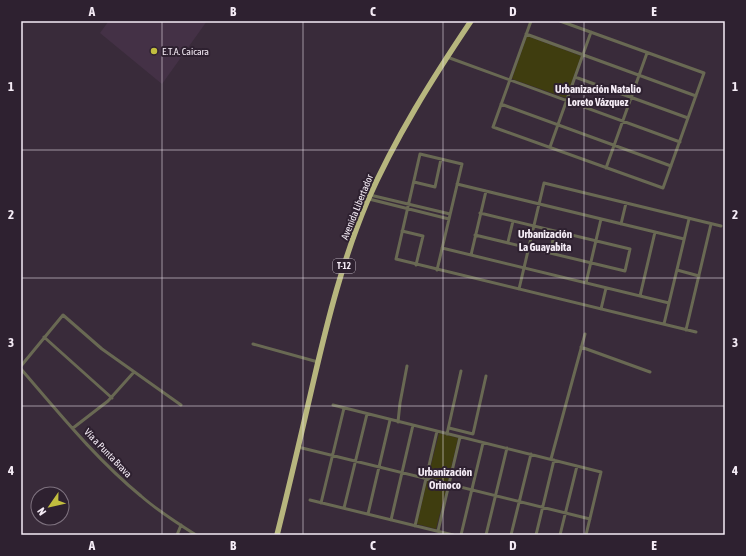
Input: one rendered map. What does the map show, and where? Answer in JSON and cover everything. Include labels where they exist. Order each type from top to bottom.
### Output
[{"type":"highway","name":"Avenida Libertador","points":[[277,535],[334,300],[346,262],[370,197],[385,163],[407,122],[470,21]]},
{"type":"street","points":[[531,21],[493,127],[663,188],[704,74],[560,21]]},
{"type":"street","points":[[550,147],[591,32]]},
{"type":"street","points":[[526,34],[696,96]]},
{"type":"street","points":[[606,168],[647,53]]},
{"type":"street","points":[[447,57],[680,142]]},
{"type":"street","points":[[575,77],[688,118]]},
{"type":"street","points":[[501,104],[671,166]]},
{"type":"street","points":[[437,270],[462,164],[420,154],[396,260],[416,264],[437,270],[696,332]]},
{"type":"street","points":[[414,182],[435,187],[441,159]]},
{"type":"street","points":[[519,289],[544,183],[721,226]]},
{"type":"street","points":[[457,184],[684,239]]},
{"type":"street","points":[[471,255],[486,191]]},
{"type":"street","points":[[370,197],[450,214]]},
{"type":"street","points":[[370,197],[407,209],[449,219]]},
{"type":"street","points":[[621,224],[626,203]]},
{"type":"street","points":[[475,235],[625,271],[630,249],[480,213]]},
{"type":"street","points":[[664,324],[689,218]]},
{"type":"street","points":[[586,283],[601,219]]},
{"type":"street","points":[[508,242],[513,221]]},
{"type":"street","points":[[686,330],[711,224]]},
{"type":"street","points":[[402,231],[423,236],[416,264]]},
{"type":"street","points":[[550,253],[555,231]]},
{"type":"street","points":[[640,296],[655,232]]},
{"type":"street","points":[[442,248],[669,303]]},
{"type":"street","points":[[677,270],[699,276]]},
{"type":"street","points":[[601,309],[606,288]]},
{"type":"street","points":[[21,366],[63,314],[92,340],[181,405]]},
{"type":"street","points":[[536,535],[552,460],[585,334]]},
{"type":"street","points":[[44,337],[112,398]]},
{"type":"street","points":[[253,344],[318,362]]},
{"type":"street","points":[[581,347],[650,372]]},
{"type":"street","points":[[398,422],[407,366]]},
{"type":"street","name":"Vía a Punta Brava","points":[[21,369],[94,452],[128,485],[152,505],[196,535]]},
{"type":"street","points":[[447,434],[461,371]]},
{"type":"street","points":[[73,428],[112,398],[134,372]]},
{"type":"street","points":[[449,428],[473,434],[486,376]]},
{"type":"street","points":[[333,405],[601,472],[586,535]]},
{"type":"street","points":[[321,502],[344,408]]},
{"type":"street","points":[[344,508],[367,414]]},
{"type":"street","points":[[368,514],[390,420]]},
{"type":"street","points":[[391,520],[413,425]]},
{"type":"street","points":[[415,526],[437,431]]},
{"type":"street","points":[[438,531],[460,437]]},
{"type":"street","points":[[461,535],[483,443]]},
{"type":"street","points":[[298,447],[590,519]]},
{"type":"street","points":[[486,535],[507,448]]},
{"type":"street","points":[[511,535],[530,454]]},
{"type":"street","points":[[560,535],[577,466]]},
{"type":"street","points":[[310,500],[453,535]]},
{"type":"street","points":[[178,535],[181,525]]},
{"type":"shaded area","name":"E.T.A. Caicara","points":[[107,21],[207,21],[162,84],[100,33],[108,22]]},
{"type":"shaded area","points":[[527,36],[581,56],[566,98],[512,79]]},
{"type":"shaded area","points":[[439,433],[458,438],[448,482],[428,477]]},
{"type":"shaded area","points":[[427,481],[447,486],[436,529],[417,524]]},
{"type":"place","name":"E.T.A. Caicara","points":[[154,51]]},
{"type":"district","name":"Urbanización Natalio Loreto Vázquez","points":[[598,95]]},
{"type":"district","name":"Urbanización La Guayabita","points":[[545,240]]},
{"type":"district","name":"Urbanización Orinoco","points":[[445,478]]}]
